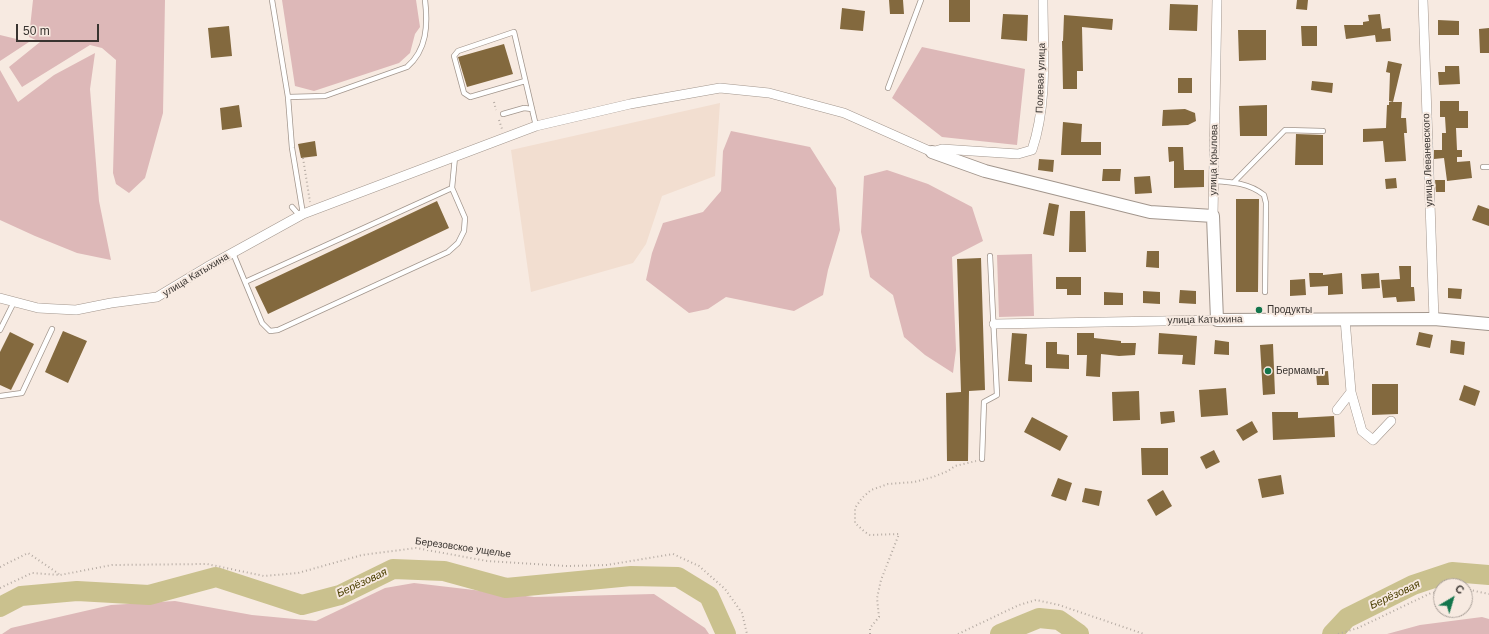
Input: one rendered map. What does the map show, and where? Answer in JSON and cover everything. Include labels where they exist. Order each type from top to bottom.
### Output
[{"type":"street","name":"Полевая улица","points":[[932,152],[942,149],[1018,154],[1032,150],[1038,132],[1042,106],[1043,0]]},
{"type":"street","name":"улица Крылова","points":[[1216,0],[1213,216],[1217,320]]},
{"type":"street","name":"улица Леваневского","points":[[1423,0],[1434,319]]},
{"type":"street","name":"улица Катыхина","points":[[0,298],[38,308],[76,310],[111,303],[157,297],[232,253],[305,214],[536,126],[630,104],[720,88],[769,93],[844,113],[932,152]]},
{"type":"street","points":[[932,152],[985,171],[1150,212],[1213,216]]},
{"type":"street","name":"улица Катыхина","points":[[994,324],[1217,320],[1434,319],[1489,324]]},
{"type":"street","points":[[1345,320],[1351,392],[1362,430],[1373,440],[1391,421]]},
{"type":"street","points":[[1337,410],[1351,392]]},
{"type":"lane","points":[[272,0],[288,97],[292,148],[305,214]]},
{"type":"lane","points":[[288,97],[325,96],[407,68],[414,61],[423,46],[426,28],[425,0]]},
{"type":"lane","points":[[888,88],[921,0]]},
{"type":"lane","points":[[525,81],[470,97],[464,93],[454,56],[458,51],[514,32],[536,126]]},
{"type":"lane","points":[[503,114],[524,108],[532,109]]},
{"type":"lane","points":[[1234,182],[1285,130],[1323,131]]},
{"type":"lane","points":[[232,253],[262,323],[270,331],[285,327],[448,252],[458,243],[464,231],[465,218],[452,188],[455,157]]},
{"type":"lane","points":[[1483,167],[1489,167]]},
{"type":"lane","points":[[1214,181],[1234,182],[1258,190],[1264,195],[1266,203],[1265,292]]},
{"type":"lane","points":[[245,282],[452,188]]},
{"type":"lane","points":[[292,206],[305,214]]},
{"type":"lane","points":[[982,459],[984,402],[997,395],[990,256]]},
{"type":"lane","points":[[0,330],[14,302]]},
{"type":"lane","points":[[0,396],[22,393],[52,329]]},
{"type":"path","points":[[304,158],[305,214]]},
{"type":"path","points":[[870,634],[870,628],[879,617],[878,598],[881,580],[899,534],[870,535],[855,523],[854,508],[871,490],[888,484],[914,482],[934,477],[955,466],[982,459]]},
{"type":"path","name":"Березовское ущелье","points":[[0,588],[32,573],[60,575],[112,565],[207,564],[264,576],[298,573],[362,555],[416,548],[488,561],[567,566],[607,565],[673,554],[699,566],[725,589],[742,613],[747,634]]},
{"type":"path","points":[[0,567],[28,553],[60,575]]},
{"type":"path","points":[[1473,591],[1489,594]]},
{"type":"path","points":[[1338,634],[1358,628],[1433,593]]},
{"type":"path","points":[[958,634],[1019,605],[1036,600],[1059,605],[1144,634]]},
{"type":"shaded area","points":[[33,0],[165,0],[163,113],[145,178],[129,193],[116,184],[113,173],[116,60],[102,48],[90,45],[22,87],[9,67],[40,42],[29,37]]},
{"type":"shaded area","points":[[282,0],[416,0],[420,27],[415,34],[410,53],[399,63],[314,91],[295,86]]},
{"type":"shaded area","points":[[0,35],[29,42],[0,61]]},
{"type":"shaded area","points":[[922,47],[1025,69],[1017,145],[942,137],[892,98]]},
{"type":"shaded area","points":[[95,53],[90,89],[99,201],[111,260],[77,253],[0,220],[0,70],[18,102],[54,75]]},
{"type":"shaded area","points":[[720,103],[715,176],[662,196],[646,244],[633,263],[531,292],[511,150]]},
{"type":"shaded area","points":[[731,131],[810,147],[836,188],[840,230],[828,270],[823,295],[794,311],[726,297],[708,309],[689,313],[646,280],[652,253],[663,223],[703,212],[721,191],[723,151]]},
{"type":"shaded area","points":[[887,170],[928,184],[972,207],[983,241],[952,257],[956,350],[953,373],[925,355],[904,337],[893,295],[870,277],[861,232],[864,176]]},
{"type":"shaded area","points":[[1032,254],[1034,316],[999,317],[997,255]]},
{"type":"shaded area","points":[[414,583],[534,597],[654,594],[705,628],[709,634],[2,634],[11,628],[111,605],[175,601],[252,615],[316,621],[385,588]]},
{"type":"shaded area","points":[[1482,617],[1489,619],[1489,634],[1387,634],[1420,625]]},
{"type":"building","points":[[889,0],[903,0],[904,14],[890,14]]},
{"type":"building","points":[[949,0],[970,0],[970,22],[949,22]]},
{"type":"building","points":[[1297,0],[1308,0],[1307,10],[1296,9]]},
{"type":"building","points":[[1170,4],[1198,5],[1197,31],[1169,30]]},
{"type":"building","points":[[842,8],[865,11],[863,31],[840,29]]},
{"type":"building","points":[[1003,14],[1028,15],[1027,41],[1001,39]]},
{"type":"building","points":[[1380,14],[1382,29],[1390,28],[1391,41],[1376,42],[1375,35],[1346,39],[1344,25],[1363,25],[1363,22],[1369,21],[1368,15]]},
{"type":"building","points":[[1064,15],[1113,19],[1112,30],[1082,27],[1083,71],[1077,71],[1077,89],[1063,89],[1062,41]]},
{"type":"building","points":[[1438,20],[1459,21],[1459,35],[1438,35]]},
{"type":"building","points":[[229,26],[232,56],[211,58],[208,28]]},
{"type":"building","points":[[1301,26],[1317,26],[1317,46],[1302,46]]},
{"type":"building","points":[[1489,28],[1489,53],[1480,53],[1479,29]]},
{"type":"building","points":[[1238,30],[1266,30],[1266,60],[1239,61]]},
{"type":"building","points":[[504,44],[513,74],[467,87],[458,57]]},
{"type":"building","points":[[1388,61],[1402,64],[1393,102],[1389,101],[1390,73],[1386,72]]},
{"type":"building","points":[[1445,66],[1459,66],[1460,84],[1439,85],[1438,72],[1445,72]]},
{"type":"building","points":[[1178,78],[1192,78],[1192,93],[1178,93]]},
{"type":"building","points":[[1312,81],[1333,83],[1332,93],[1311,90]]},
{"type":"building","points":[[1440,101],[1459,101],[1459,111],[1468,111],[1468,128],[1456,128],[1457,150],[1462,150],[1462,157],[1457,157],[1457,162],[1470,161],[1472,178],[1447,181],[1444,158],[1434,159],[1434,150],[1442,150],[1442,133],[1446,133],[1445,117],[1440,117]]},
{"type":"building","points":[[1389,102],[1402,102],[1401,118],[1406,118],[1407,133],[1404,133],[1406,161],[1385,162],[1383,141],[1363,142],[1363,129],[1386,128],[1387,105],[1389,105]]},
{"type":"building","points":[[239,105],[242,127],[222,130],[220,108]]},
{"type":"building","points":[[1267,105],[1267,136],[1240,136],[1239,106]]},
{"type":"building","points":[[1185,109],[1195,113],[1196,121],[1188,125],[1162,126],[1163,110]]},
{"type":"building","points":[[1063,122],[1082,124],[1081,142],[1101,142],[1101,155],[1061,155]]},
{"type":"building","points":[[1296,134],[1323,135],[1323,165],[1295,165]]},
{"type":"building","points":[[315,141],[317,156],[301,158],[298,144]]},
{"type":"building","points":[[1168,147],[1183,147],[1184,170],[1204,170],[1204,187],[1174,188],[1174,161],[1169,162]]},
{"type":"building","points":[[1039,159],[1054,160],[1053,172],[1038,170]]},
{"type":"building","points":[[1103,169],[1121,169],[1120,181],[1102,181]]},
{"type":"building","points":[[1150,176],[1152,193],[1135,194],[1134,177]]},
{"type":"building","points":[[1396,178],[1397,188],[1386,189],[1385,179]]},
{"type":"building","points":[[1435,180],[1445,180],[1445,192],[1436,192]]},
{"type":"building","points":[[1236,199],[1259,199],[1258,292],[1236,292]]},
{"type":"building","points":[[437,201],[449,228],[268,314],[255,287]]},
{"type":"building","points":[[1049,203],[1059,205],[1054,236],[1043,234]]},
{"type":"building","points":[[1478,205],[1489,209],[1489,226],[1472,220]]},
{"type":"building","points":[[1070,211],[1085,211],[1086,252],[1069,252]]},
{"type":"building","points":[[1147,251],[1159,251],[1159,268],[1146,267]]},
{"type":"building","points":[[981,258],[985,390],[969,391],[968,461],[947,461],[946,393],[961,392],[957,259]]},
{"type":"building","points":[[1399,266],[1411,266],[1411,287],[1414,287],[1415,301],[1397,302],[1396,297],[1383,298],[1381,280],[1400,279]]},
{"type":"building","points":[[1309,273],[1323,273],[1323,275],[1342,273],[1343,294],[1328,295],[1328,286],[1310,287]]},
{"type":"building","points":[[1379,273],[1380,288],[1362,289],[1361,274]]},
{"type":"building","points":[[1056,277],[1081,277],[1081,295],[1067,295],[1067,289],[1056,289]]},
{"type":"building","points":[[1305,279],[1306,295],[1290,296],[1290,280]]},
{"type":"building","points":[[1448,288],[1462,289],[1461,299],[1448,298]]},
{"type":"building","points":[[1180,290],[1196,291],[1196,304],[1179,303]]},
{"type":"building","points":[[1143,291],[1160,292],[1160,304],[1143,303]]},
{"type":"building","points":[[1104,292],[1123,293],[1123,305],[1104,305]]},
{"type":"building","points":[[63,331],[87,341],[68,383],[45,372]]},
{"type":"building","points":[[10,332],[34,344],[11,390],[0,385],[0,352]]},
{"type":"building","points":[[1419,332],[1433,335],[1430,348],[1416,345]]},
{"type":"building","points":[[1012,333],[1027,334],[1025,364],[1032,365],[1032,382],[1008,381]]},
{"type":"building","points":[[1077,333],[1094,333],[1094,338],[1121,341],[1121,343],[1136,343],[1135,355],[1119,356],[1101,354],[1100,377],[1086,376],[1087,355],[1077,355]]},
{"type":"building","points":[[1159,333],[1197,336],[1195,365],[1182,364],[1183,355],[1158,354]]},
{"type":"building","points":[[1215,340],[1229,342],[1229,355],[1214,354]]},
{"type":"building","points":[[1451,340],[1465,342],[1464,355],[1450,353]]},
{"type":"building","points":[[1046,342],[1057,342],[1057,354],[1069,355],[1069,369],[1046,368]]},
{"type":"building","points":[[1273,344],[1275,394],[1263,395],[1260,345]]},
{"type":"building","points":[[1328,371],[1329,385],[1317,385],[1316,372]]},
{"type":"building","points":[[1372,384],[1398,384],[1398,414],[1372,415]]},
{"type":"building","points":[[1464,385],[1480,391],[1475,406],[1459,400]]},
{"type":"building","points":[[1226,388],[1228,415],[1201,417],[1199,390]]},
{"type":"building","points":[[1139,391],[1140,420],[1113,421],[1112,392]]},
{"type":"building","points":[[1174,411],[1175,422],[1161,424],[1160,412]]},
{"type":"building","points":[[1272,412],[1298,412],[1298,418],[1334,416],[1335,437],[1273,440]]},
{"type":"building","points":[[1032,417],[1068,436],[1060,451],[1024,432]]},
{"type":"building","points":[[1252,421],[1258,432],[1243,441],[1236,430]]},
{"type":"building","points":[[1141,448],[1168,448],[1168,475],[1142,475]]},
{"type":"building","points":[[1214,450],[1220,462],[1206,469],[1200,457]]},
{"type":"building","points":[[1281,475],[1284,494],[1262,498],[1258,479]]},
{"type":"building","points":[[1058,478],[1072,483],[1066,501],[1051,496]]},
{"type":"building","points":[[1085,488],[1102,491],[1099,506],[1082,502]]},
{"type":"building","points":[[1163,490],[1172,506],[1156,516],[1147,500]]},
{"type":"waterway","name":"Берёзовая","points":[[0,607],[21,596],[77,591],[149,595],[216,577],[302,605],[340,595],[393,569],[444,571],[506,588],[631,576],[678,577],[709,596],[726,634]]},
{"type":"waterway","name":"Берёзовая","points":[[1332,634],[1347,618],[1413,585],[1452,572],[1489,575]]},
{"type":"waterway","name":"Берёзовая","points":[[1000,634],[1039,618],[1059,620],[1079,634]]},
{"type":"place","name":"Продукты","points":[[1259,310]]},
{"type":"place","name":"Бермамыт","points":[[1268,371]]}]
